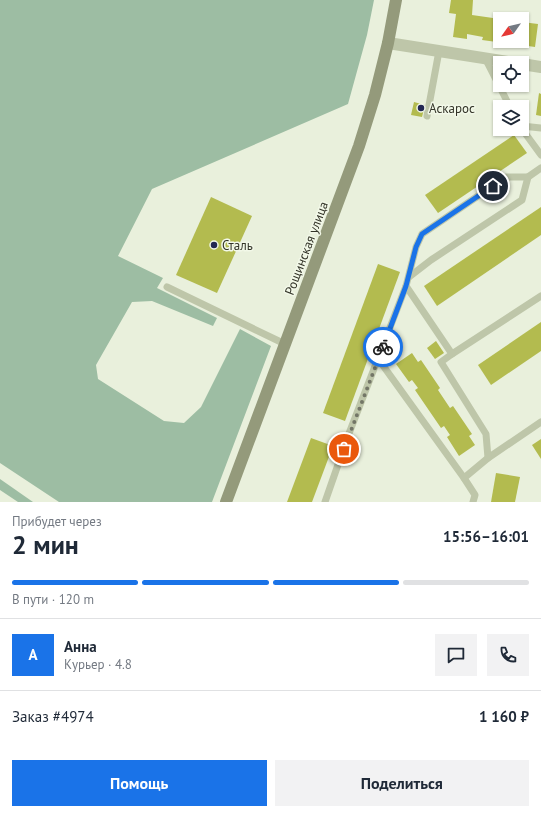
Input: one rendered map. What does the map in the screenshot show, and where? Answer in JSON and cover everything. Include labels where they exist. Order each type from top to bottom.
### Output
[{"type":"main road","name":"Рощинская улица","points":[[226,502],[360,146],[376,95],[396,0]]},
{"type":"street","points":[[388,43],[493,59]]},
{"type":"street","points":[[529,65],[541,67]]},
{"type":"lane","points":[[427,116],[439,51]]},
{"type":"lane","points":[[485,58],[506,100]]},
{"type":"lane","points":[[529,128],[541,128]]},
{"type":"lane","points":[[528,136],[541,155]]},
{"type":"lane","points":[[325,502],[348,436],[379,360],[406,286],[416,247],[422,234],[506,177],[528,177],[541,168]]},
{"type":"lane","points":[[409,277],[431,260],[522,200],[528,177]]},
{"type":"lane","points":[[406,286],[452,354]]},
{"type":"lane","points":[[168,288],[285,344]]},
{"type":"lane","points":[[488,458],[486,434],[441,362],[541,296]]},
{"type":"lane","points":[[379,360],[464,478],[475,495],[473,502]]},
{"type":"lane","points":[[464,478],[488,458],[541,422]]},
{"type":"green space","points":[[0,0],[374,0],[367,35],[348,104],[152,189],[118,256],[163,278],[157,288],[217,318],[213,326],[152,301],[132,302],[96,365],[98,379],[164,421],[184,423],[201,407],[240,329],[271,346],[212,502],[59,502],[0,463]]},
{"type":"green space","points":[[0,479],[33,502],[18,502],[0,490]]},
{"type":"building","points":[[451,0],[473,0],[472,15],[493,18],[493,42],[482,40],[483,37],[467,34],[467,39],[453,37],[456,14],[449,13]]},
{"type":"building","points":[[529,23],[538,24],[535,47],[529,46]]},
{"type":"building","points":[[539,93],[541,94],[541,116],[536,115]]},
{"type":"building","points":[[414,102],[425,105],[422,117],[411,115]]},
{"type":"building","points":[[513,136],[515,136],[527,153],[438,213],[425,195]]},
{"type":"building","name":"Сталь","points":[[211,197],[252,216],[217,293],[176,275]]},
{"type":"building","points":[[541,207],[541,235],[437,306],[424,286]]},
{"type":"building","points":[[378,264],[400,272],[345,421],[323,413]]},
{"type":"building","points":[[541,322],[541,351],[491,385],[478,365]]},
{"type":"building","points":[[436,341],[444,353],[435,359],[427,348]]},
{"type":"building","points":[[412,353],[418,362],[421,360],[440,388],[438,390],[450,408],[453,406],[472,434],[469,436],[475,445],[459,456],[447,437],[450,435],[444,426],[441,428],[415,390],[418,388],[412,380],[409,382],[396,364]]},
{"type":"building","points":[[311,438],[333,446],[312,502],[287,502]]},
{"type":"building","points":[[541,439],[541,459],[532,445]]},
{"type":"building","points":[[496,473],[520,477],[515,502],[491,502]]},
{"type":"way so far","points":[[344,449],[383,347]]},
{"type":"place","name":"Аскарос","points":[[421,108]]},
{"type":"place","name":"Сталь","points":[[214,245]]},
{"type":"route","points":[[383,347],[406,286],[416,247],[422,234],[493,186]]}]
